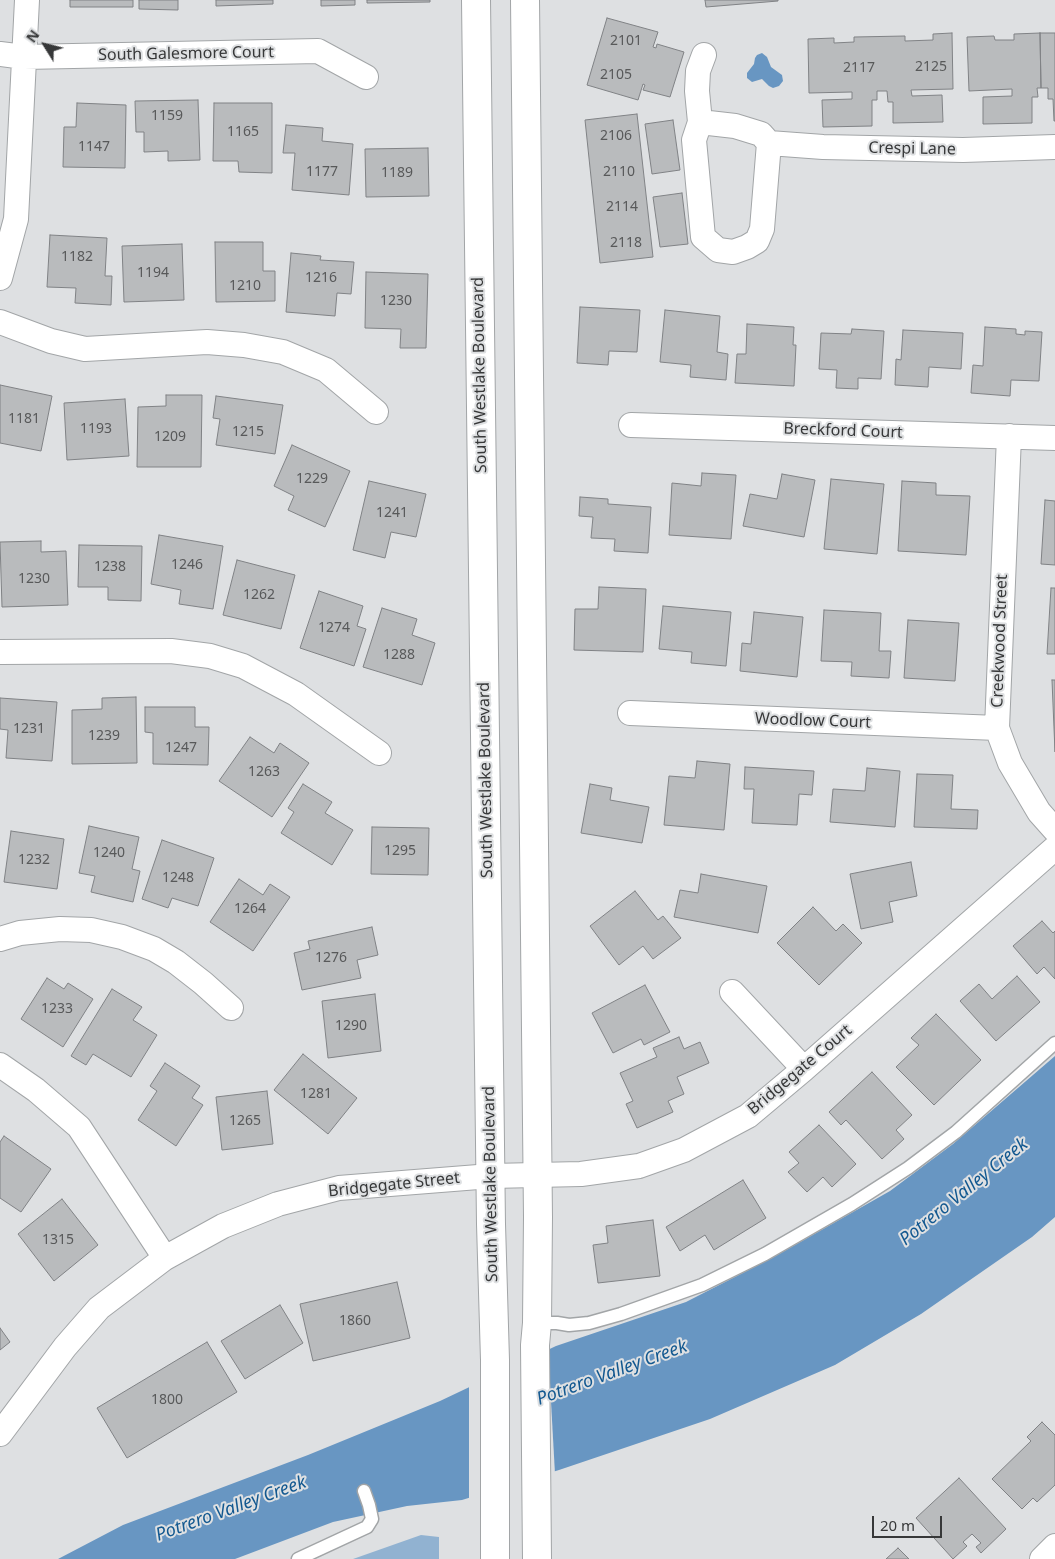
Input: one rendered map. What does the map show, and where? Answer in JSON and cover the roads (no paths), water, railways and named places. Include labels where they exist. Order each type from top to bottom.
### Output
[{"type":"main road","name":"South Westlake Boulevard","points":[[476,0],[491,1176],[490,1224],[496,1360],[495,1559]]},
{"type":"main road","points":[[525,0],[538,1174],[535,1484],[537,1559]]},
{"type":"street","points":[[0,278],[16,219],[27,0]]},
{"type":"street","name":"South Galesmore Court","points":[[0,54],[24,57],[318,51],[366,77]]},
{"type":"street","points":[[704,55],[698,71],[697,90],[700,122],[694,140],[703,237],[718,250],[733,252],[757,241],[762,229],[769,143]]},
{"type":"street","name":"Crespi Lane","points":[[700,122],[744,128],[761,134],[769,143],[823,147],[963,150],[1055,147]]},
{"type":"street","points":[[0,322],[50,341],[85,349],[207,342],[244,345],[283,352],[326,370],[376,412]]},
{"type":"street","name":"Breckford Court","points":[[631,425],[1055,438]]},
{"type":"street","name":"Creekwood Street","points":[[1009,436],[996,728],[1010,763],[1039,812],[1055,830]]},
{"type":"street","points":[[0,652],[171,651],[210,656],[244,666],[296,694],[379,753]]},
{"type":"street","name":"Woodlow Court","points":[[630,714],[996,728]]},
{"type":"street","name":"Bridgegate Court","points":[[491,1176],[581,1174],[639,1166],[684,1150],[748,1116],[1055,848]]},
{"type":"street","points":[[0,939],[20,933],[60,930],[91,930],[122,937],[154,949],[176,962],[231,1008]]},
{"type":"street","points":[[732,992],[804,1069]]},
{"type":"street","points":[[0,1065],[36,1090],[78,1128],[165,1258]]},
{"type":"street","name":"Bridgegate Street","points":[[0,1434],[65,1347],[99,1308],[165,1258],[222,1226],[278,1204],[339,1188],[491,1176]]},
{"type":"street","points":[[1042,1559],[1055,1546]]},
{"type":"lane","points":[[536,1334],[557,1323],[568,1325],[589,1323],[702,1286],[765,1254],[852,1204],[908,1168],[956,1132],[1055,1043]]},
{"type":"lane","points":[[298,1559],[367,1527],[372,1519],[364,1491]]},
{"type":"water","points":[[762,53],[767,57],[771,67],[782,75],[783,81],[779,86],[773,88],[762,79],[752,82],[747,78],[747,73],[754,64],[755,58]]},
{"type":"water","name":"Potrero Valley Creek","points":[[1055,1056],[1055,1217],[1032,1237],[921,1314],[835,1365],[710,1419],[559,1470],[462,1500],[407,1506],[333,1522],[235,1559],[58,1559],[123,1525],[308,1455],[440,1401],[556,1346],[686,1302],[772,1258],[890,1191],[953,1144]]}]
